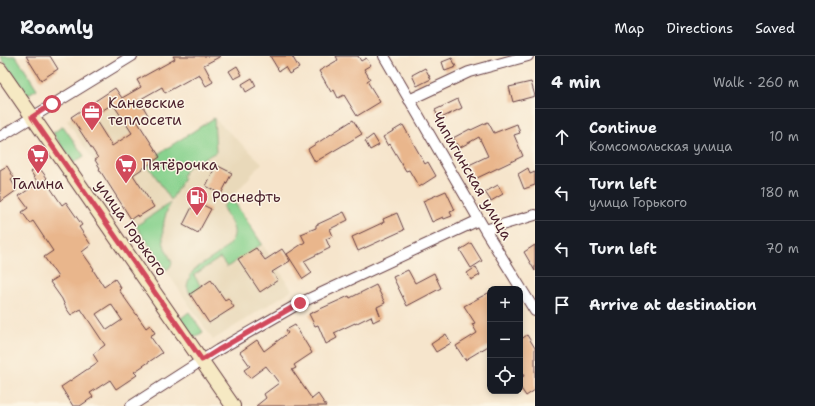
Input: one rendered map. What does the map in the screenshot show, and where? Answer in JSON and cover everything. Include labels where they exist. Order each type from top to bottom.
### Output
[{"type":"main road","name":"улица Горького","points":[[0,70],[233,406]]},
{"type":"street","points":[[0,137],[132,56]]},
{"type":"street","name":"Чипигинская улица","points":[[384,56],[479,220],[535,311]]},
{"type":"street","points":[[409,100],[469,72],[528,56]]},
{"type":"street","points":[[485,230],[535,215]]},
{"type":"street","points":[[131,406],[218,350],[300,303],[479,220]]},
{"type":"shaded area","points":[[115,88],[159,154],[214,118],[262,163],[232,197],[292,290],[213,340],[131,219],[67,120]]},
{"type":"green space","points":[[0,56],[16,56],[37,89],[27,95]]},
{"type":"green space","points":[[214,118],[216,152],[193,166],[189,165],[182,176],[184,178],[171,200],[148,165],[160,157],[158,154]]},
{"type":"green space","points":[[63,126],[84,156],[73,163],[53,133]]},
{"type":"green space","points":[[231,197],[262,244],[227,267],[220,258],[194,275],[201,287],[190,294],[187,286],[193,271],[219,254],[234,237],[233,227],[223,207]]},
{"type":"green space","points":[[170,203],[164,219],[163,237],[165,248],[172,263],[166,270],[136,226]]},
{"type":"green space","points":[[189,312],[203,332],[194,338],[180,319]]},
{"type":"building","points":[[26,56],[50,56],[58,69],[41,80]]},
{"type":"building","points":[[173,56],[221,56],[204,65],[213,82],[206,86],[199,74],[165,93],[162,87],[139,100],[148,115],[137,121],[160,157],[133,175],[154,207],[138,217],[137,215],[131,219],[99,169],[100,168],[95,160],[98,158],[71,117],[115,88],[122,98],[141,87],[137,80],[175,59]],"holes":[[[113,104],[132,133],[112,146],[93,116]]]},
{"type":"building","points":[[270,56],[292,56],[299,68],[289,74],[285,67],[279,71]]},
{"type":"building","points":[[336,56],[358,56],[361,61],[366,58],[371,65],[364,69],[370,79],[367,81],[380,102],[357,116],[344,95],[338,98],[334,90],[331,92],[319,71],[338,60]]},
{"type":"building","points":[[452,58],[456,67],[445,71],[442,62]]},
{"type":"building","points":[[237,66],[242,75],[234,79],[229,71]]},
{"type":"building","points":[[425,68],[431,79],[417,86],[412,75]]},
{"type":"building","points":[[252,78],[256,86],[246,92],[242,84]]},
{"type":"building","points":[[531,82],[535,96],[513,102],[509,87]]},
{"type":"building","points":[[458,99],[462,108],[439,119],[435,110]]},
{"type":"building","points":[[353,120],[362,134],[315,162],[308,149]]},
{"type":"building","points":[[488,122],[494,133],[517,124],[520,133],[514,135],[523,156],[475,179],[469,165],[488,156],[479,137],[459,148],[453,138]]},
{"type":"building","points":[[403,125],[425,164],[428,162],[436,176],[419,187],[409,170],[406,171],[390,144],[388,146],[383,137]]},
{"type":"building","points":[[373,135],[379,145],[370,150],[365,141]]},
{"type":"building","points":[[216,165],[232,173],[221,194],[206,186]]},
{"type":"building","points":[[7,166],[14,178],[11,180],[17,190],[0,202],[0,170]]},
{"type":"building","points":[[38,166],[47,178],[45,180],[62,205],[66,202],[82,225],[79,227],[91,245],[82,252],[94,269],[93,270],[104,287],[115,279],[121,288],[119,290],[146,328],[150,325],[155,333],[150,336],[162,353],[134,372],[137,375],[116,389],[110,380],[90,393],[93,397],[80,406],[73,406],[61,387],[98,362],[93,354],[105,345],[81,309],[71,315],[50,282],[58,277],[44,257],[53,251],[33,221],[30,223],[22,212],[28,208],[19,196],[38,183],[31,172]],"holes":[[[111,304],[122,320],[107,330],[96,314]]]},
{"type":"building","points":[[528,168],[530,174],[535,172],[535,185],[524,189],[518,174]]},
{"type":"building","points":[[498,185],[503,194],[491,201],[485,192]]},
{"type":"building","points":[[446,191],[455,210],[450,212],[452,216],[444,219],[443,217],[432,222],[423,201]]},
{"type":"building","name":"Роснефть","points":[[195,201],[211,209],[198,233],[183,225]]},
{"type":"building","points":[[344,212],[348,220],[330,229],[333,236],[326,239],[330,248],[304,261],[312,273],[303,279],[287,254],[305,242],[301,234],[316,228],[316,225]]},
{"type":"building","points":[[397,213],[404,230],[358,251],[352,237],[384,222],[383,219]]},
{"type":"building","points":[[471,243],[482,261],[471,268],[460,250]]},
{"type":"building","points":[[535,245],[535,271],[524,252]]},
{"type":"building","points":[[256,248],[265,260],[282,249],[290,261],[272,272],[278,280],[260,292],[238,259]]},
{"type":"building","points":[[476,267],[480,275],[471,280],[467,273]]},
{"type":"building","points":[[408,270],[415,283],[434,273],[441,288],[407,306],[393,277]]},
{"type":"building","points":[[211,280],[225,300],[228,298],[234,307],[209,323],[190,294]]},
{"type":"building","points":[[376,285],[385,303],[377,307],[381,318],[373,322],[371,316],[355,323],[334,333],[337,338],[326,344],[318,325],[315,326],[309,314],[349,296],[350,298]]},
{"type":"building","points":[[487,294],[487,347],[465,360],[456,346],[477,333],[472,324],[475,323],[464,306]]},
{"type":"building","points":[[295,325],[312,353],[294,365],[296,368],[292,370],[312,399],[318,394],[326,406],[256,406],[266,398],[264,394],[279,383],[266,366],[250,378],[244,370],[250,366],[240,352],[257,340],[264,351],[288,333],[286,330]]},
{"type":"building","points":[[446,334],[451,343],[436,352],[431,344]]},
{"type":"building","points":[[527,335],[535,348],[535,390],[526,396],[523,392],[523,338]]},
{"type":"place","name":"Каневские теплосети","points":[[92,132]]},
{"type":"place","name":"Галина","points":[[38,174]]},
{"type":"place","name":"Пятёрочка","points":[[126,184]]},
{"type":"place","name":"Роснефть","points":[[197,216]]},
{"type":"route","points":[[52,104],[32,117],[202,360],[300,303]]}]
